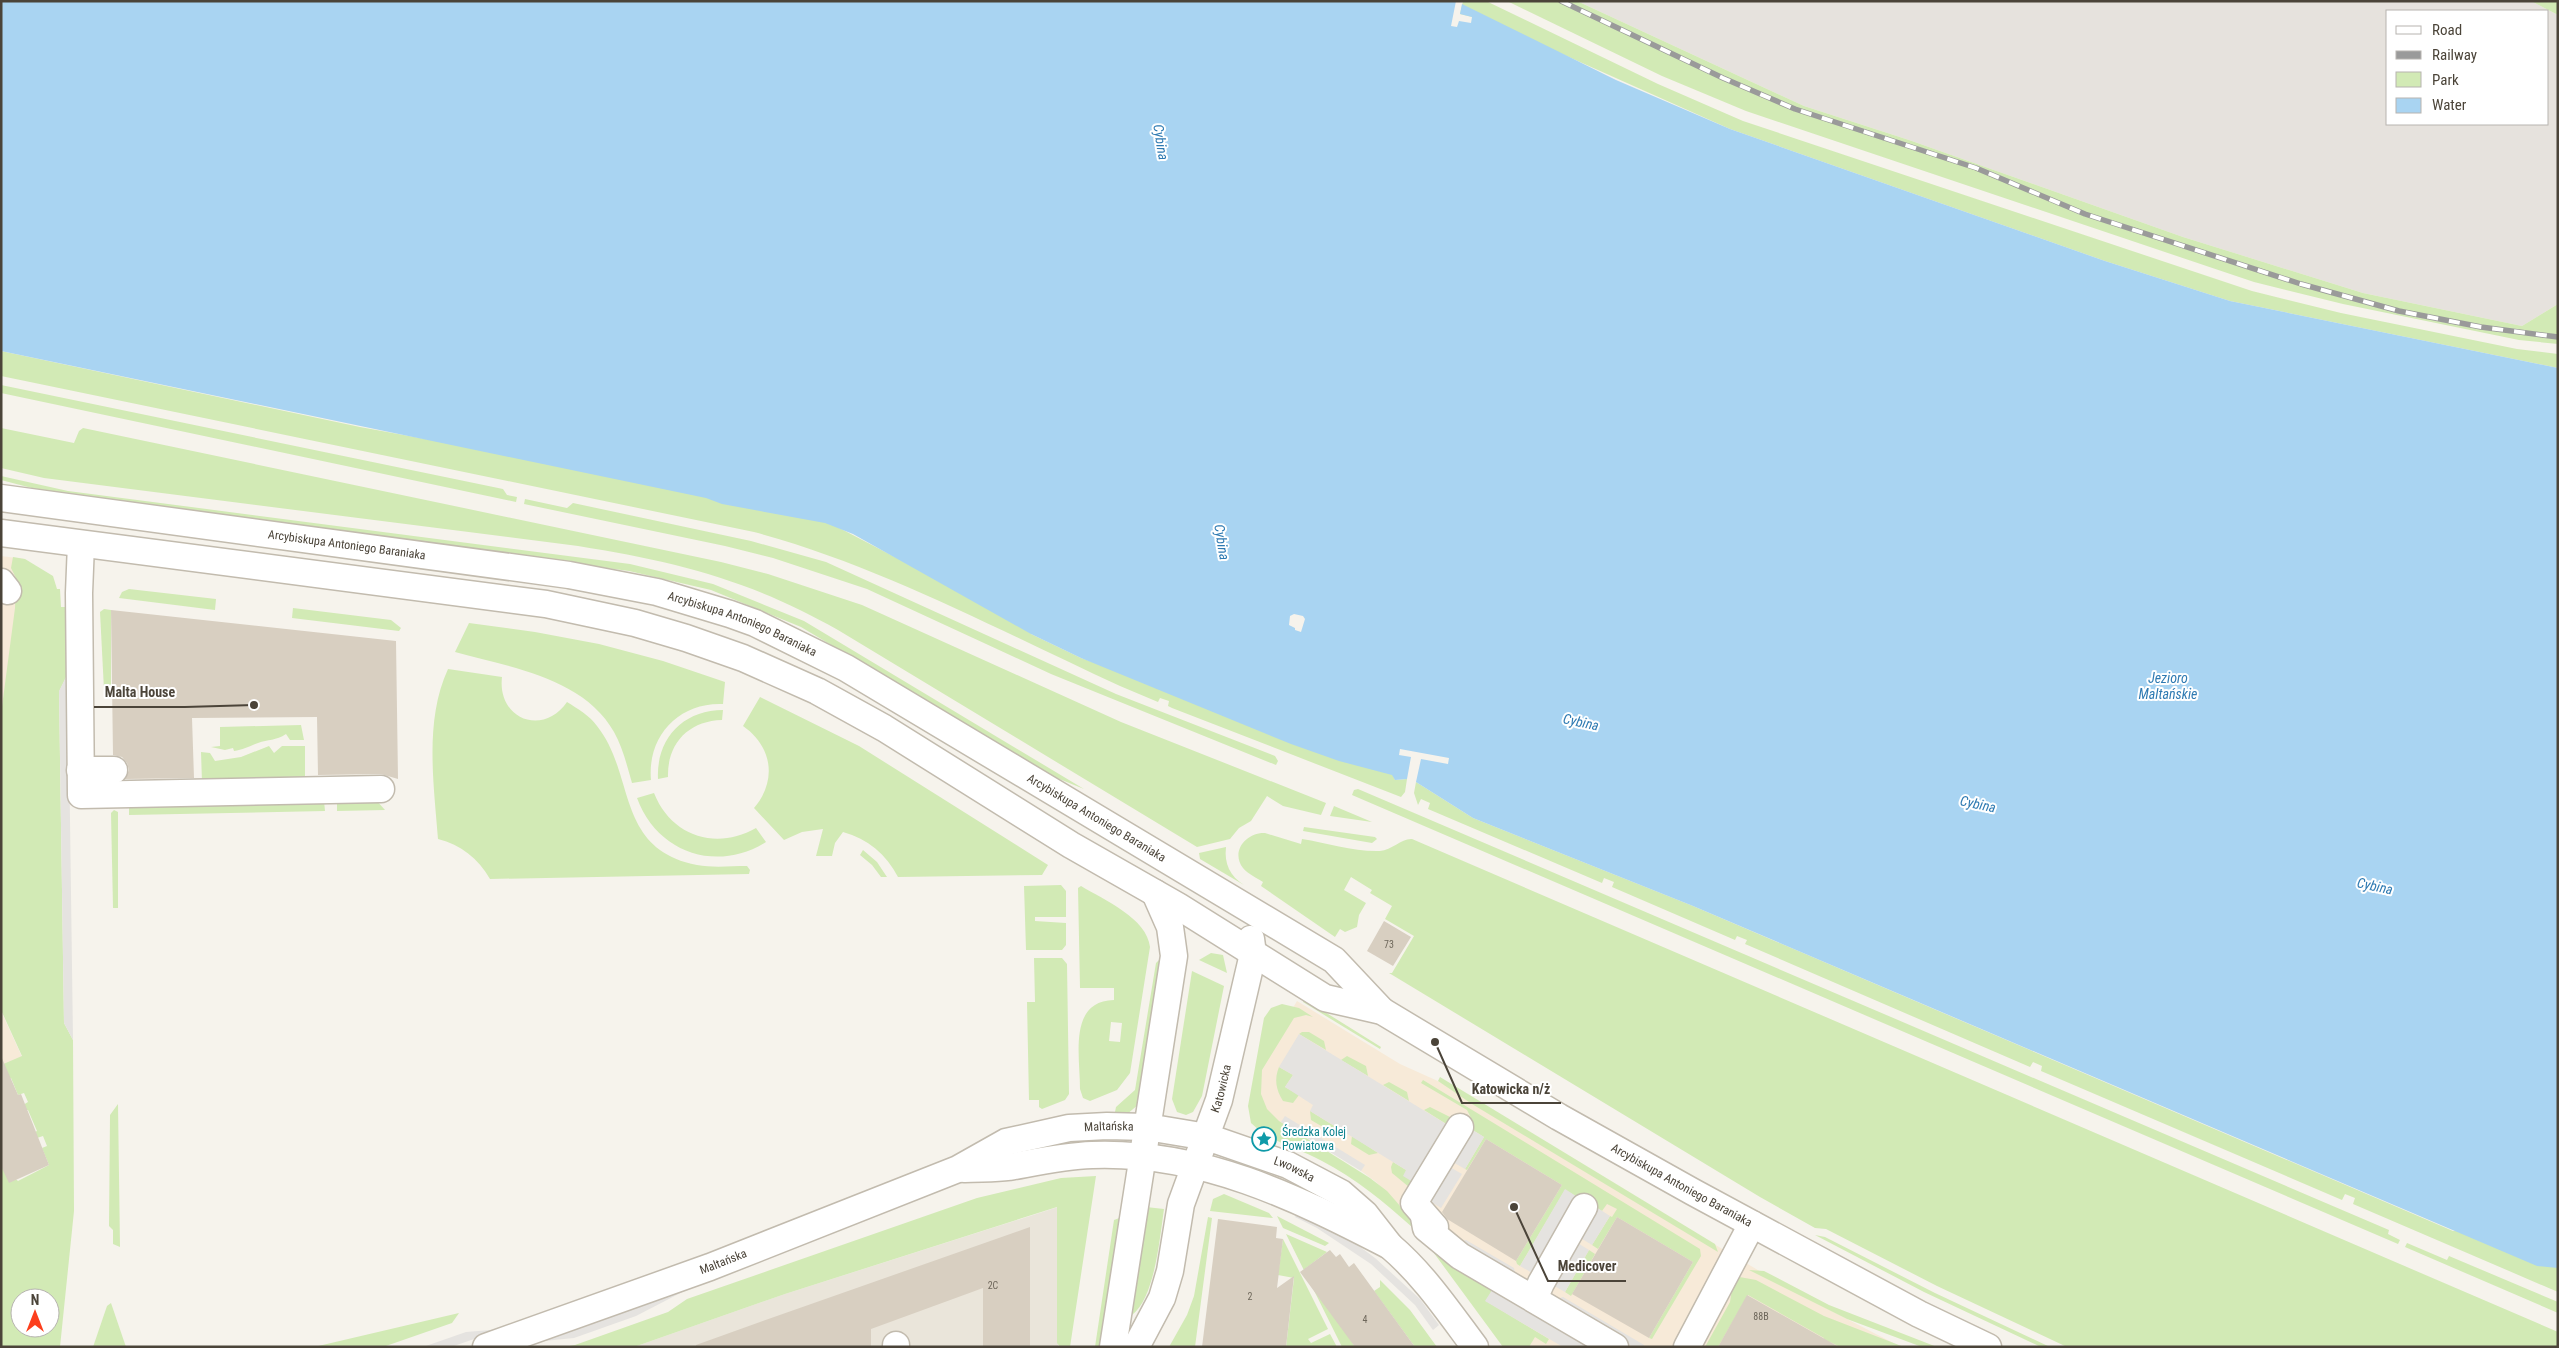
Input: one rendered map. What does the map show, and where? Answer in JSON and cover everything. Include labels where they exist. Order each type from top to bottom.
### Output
[{"type":"street","name":"Arcybiskupa Antoniego Baraniaka","points":[[1,498],[569,575],[657,592],[755,623],[846,668],[1334,960],[1382,1011],[1559,1118],[1919,1314],[1988,1347]]},
{"type":"street","name":"Arcybiskupa Antoniego Baraniaka","points":[[1,534],[546,604],[635,623],[686,638],[787,677],[856,711],[1070,845],[1155,893],[1325,998],[1382,1011]]},
{"type":"street","points":[[80,782],[79,593],[81,544]]},
{"type":"street","points":[[80,782],[114,770]]},
{"type":"street","points":[[80,782],[381,789]]},
{"type":"street","points":[[1113,1347],[1174,956],[1170,927],[1155,893]]},
{"type":"street","points":[[1174,956],[1248,908]]},
{"type":"street","name":"Katowicka","points":[[1136,1347],[1162,1298],[1170,1271],[1182,1204],[1207,1137],[1218,1100],[1253,954],[1248,908]]},
{"type":"street","name":"Maltańska","points":[[486,1347],[710,1267],[958,1169],[1006,1142],[1033,1135],[1085,1127],[1147,1127]]},
{"type":"street","name":"Lwowska","points":[[1147,1127],[1207,1137],[1288,1165],[1342,1193],[1365,1214],[1390,1246],[1444,1304],[1466,1344]]},
{"type":"street","points":[[1460,1127],[1414,1203],[1424,1217],[1426,1228],[1440,1237],[1460,1256],[1615,1347]]},
{"type":"street","name":"Maltańska","points":[[958,1169],[1008,1167],[1034,1161],[1092,1155],[1142,1157]]},
{"type":"street","name":"Lwowska","points":[[1142,1157],[1197,1164],[1282,1194],[1390,1246]]},
{"type":"street","points":[[1534,1300],[1541,1283],[1584,1206]]},
{"type":"street","points":[[1687,1347],[1752,1224]]},
{"type":"street","points":[[1675,1347],[1729,1265]]},
{"type":"shaded area","points":[[1577,1],[2531,1],[2548,10],[2386,10],[2386,125],[2549,125],[2549,10],[2558,15],[2558,304],[2522,326],[2363,293],[2183,237],[1909,140],[1804,106]]},
{"type":"shaded area","points":[[1,556],[24,559],[1,714]]},
{"type":"shaded area","points":[[68,673],[73,1040],[64,1023],[59,691]]},
{"type":"shaded area","points":[[1297,1001],[1400,1064],[1440,1082],[1795,1292],[1901,1347],[1516,1347],[1405,1211],[1376,1182],[1345,1159],[1308,1138],[1270,1122],[1260,1095],[1261,1061]]},
{"type":"shaded area","points":[[1,1011],[22,1057],[1,1066]]},
{"type":"shaded area","points":[[1299,1034],[1451,1127],[1416,1184],[1403,1176],[1406,1170],[1310,1111],[1313,1105],[1285,1087],[1293,1075],[1279,1067]]},
{"type":"shaded area","points":[[1285,1116],[1365,1165],[1361,1171],[1281,1122]]},
{"type":"shaded area","points":[[1471,1129],[1484,1137],[1465,1169],[1451,1161]]},
{"type":"shaded area","points":[[1448,1166],[1462,1174],[1441,1208],[1428,1200]]},
{"type":"shaded area","points":[[1565,1189],[1579,1198],[1534,1274],[1520,1266]]},
{"type":"shaded area","points":[[1058,1207],[1058,1347],[634,1347],[785,1294]]},
{"type":"shaded area","points":[[1596,1207],[1610,1216],[1592,1245],[1579,1237]]},
{"type":"shaded area","points":[[1299,1210],[1348,1238],[1375,1258],[1420,1299],[1439,1325],[1433,1330],[1415,1305],[1371,1264],[1317,1228],[1295,1217]]},
{"type":"shaded area","points":[[1466,1240],[1514,1268],[1516,1278],[1457,1243]]},
{"type":"shaded area","points":[[1576,1242],[1589,1250],[1565,1292],[1551,1284]]},
{"type":"shaded area","points":[[692,1287],[636,1316],[574,1338],[534,1342]]},
{"type":"shaded area","points":[[1494,1287],[1595,1347],[1563,1347],[1485,1301]]},
{"type":"shaded area","points":[[1563,1297],[1644,1345],[1644,1347],[1633,1347],[1554,1300]]},
{"type":"shaded area","points":[[503,1329],[451,1347],[423,1347],[466,1332]]},
{"type":"green space","points":[[1463,1],[1486,1],[1658,84],[1743,121],[2252,291],[2341,313],[2517,349],[2558,354],[2558,368],[2230,301],[2105,261],[1730,129],[1488,21],[1460,14]]},
{"type":"green space","points":[[1507,1],[1577,1],[1804,106],[1909,140],[2183,237],[2363,293],[2522,326],[2558,304],[2558,344],[2519,340],[2343,304],[2254,282],[1746,111],[1662,76]]},
{"type":"green space","points":[[2531,1],[2558,1],[2558,15]]},
{"type":"green space","points":[[1,351],[360,427],[801,508],[1029,627],[1031,634],[1081,658],[1389,766],[1395,780],[1407,779],[1405,792],[1401,797],[1172,708],[1168,706],[1169,701],[1160,698],[1158,702],[1120,686],[940,601],[894,581],[801,546],[754,532],[1,376]]},
{"type":"green space","points":[[1,385],[503,489],[507,495],[517,497],[516,502],[1,393]]},
{"type":"green space","points":[[1,428],[74,443],[79,431],[83,428],[721,562],[768,574],[862,605],[1121,722],[1326,803],[1321,815],[1283,806],[1267,796],[1251,821],[1239,828],[1230,839],[1197,847],[838,630],[774,598],[712,575],[681,566],[578,546],[44,478],[1,468]]},
{"type":"green space","points":[[1,476],[68,491],[630,564],[713,584],[804,621],[1084,789],[1047,774],[801,627],[711,590],[629,571],[51,493],[1,480]]},
{"type":"green space","points":[[525,499],[567,508],[573,503],[751,541],[826,562],[1116,694],[1275,756],[1278,761],[1276,765],[1051,674],[867,589],[773,558],[725,546],[524,504]]},
{"type":"green space","points":[[13,557],[25,559],[53,576],[57,589],[60,589],[61,607],[67,607],[68,673],[59,692],[64,1023],[73,1040],[74,1211],[60,1347],[1,1347],[1,1166],[18,1181],[49,1165],[42,1148],[47,1146],[43,1136],[37,1138],[35,1132],[37,1131],[28,1110],[25,1110],[23,1105],[28,1102],[24,1093],[18,1095],[11,1078],[1,1082],[1,1065],[22,1056],[1,1010],[1,714],[15,608],[16,578],[11,568]]},
{"type":"green space","points":[[129,589],[216,599],[215,610],[119,598],[122,592]]},
{"type":"green space","points":[[293,608],[391,620],[401,628],[399,631],[292,618]]},
{"type":"green space","points":[[104,609],[111,610],[111,690],[104,690],[100,612]]},
{"type":"green space","points":[[469,623],[535,632],[599,644],[663,661],[725,682],[723,704],[707,705],[693,709],[669,725],[660,736],[654,749],[651,764],[651,780],[632,783],[614,732],[601,714],[584,699],[544,677],[455,652]]},
{"type":"green space","points":[[448,669],[502,677],[502,692],[507,704],[514,713],[524,718],[535,721],[546,719],[557,713],[567,702],[587,715],[597,726],[609,745],[618,766],[631,808],[640,827],[652,843],[671,856],[697,865],[716,867],[747,866],[750,870],[749,874],[490,879],[468,853],[438,839],[433,775],[433,731],[441,689]]},
{"type":"green space","points":[[760,697],[859,746],[1048,865],[1042,875],[898,877],[882,854],[868,843],[843,832],[835,843],[832,856],[816,856],[823,829],[802,832],[784,840],[754,808],[766,787],[769,776],[768,765],[766,754],[761,744],[743,726]]},
{"type":"green space","points":[[723,710],[722,720],[710,721],[699,725],[682,736],[671,754],[668,777],[658,779],[662,751],[667,740],[675,730],[684,721],[696,715],[709,711]]},
{"type":"green space","points":[[301,725],[304,740],[290,740],[286,734],[279,738],[234,751],[233,748],[225,750],[211,747],[220,746],[220,727]]},
{"type":"green space","points":[[269,746],[274,753],[282,746],[305,746],[305,780],[202,782],[201,752],[210,753],[215,761],[241,757]]},
{"type":"green space","points":[[1416,782],[1473,818],[1693,906],[2453,1231],[2473,1230],[2558,1262],[2558,1292],[2353,1204],[2355,1198],[2345,1194],[2342,1200],[2041,1071],[2042,1066],[2033,1062],[2030,1067],[1745,944],[1747,940],[1737,936],[1735,940],[1612,887],[1614,882],[1604,878],[1602,883],[1428,809],[1430,803],[1421,799],[1418,805],[1414,793]]},
{"type":"green space","points":[[1358,789],[2389,1230],[2388,1234],[2400,1240],[2398,1244],[1352,795],[1354,790]]},
{"type":"green space","points":[[654,793],[671,820],[683,829],[696,835],[726,838],[741,835],[756,828],[766,842],[747,851],[728,856],[709,856],[691,852],[674,844],[659,832],[646,817],[637,798]]},
{"type":"green space","points":[[376,800],[385,810],[337,811],[337,803]]},
{"type":"green space","points":[[324,801],[325,811],[129,815],[129,806]]},
{"type":"green space","points":[[1334,806],[1372,822],[1330,816]]},
{"type":"green space","points":[[114,810],[118,812],[118,908],[113,908],[111,813]]},
{"type":"green space","points":[[1304,827],[1375,837],[1377,839],[1372,843],[1303,831]]},
{"type":"green space","points":[[1265,833],[1301,844],[1302,839],[1370,851],[1389,849],[1404,840],[1412,839],[2558,1332],[2558,1347],[2067,1347],[1937,1286],[1826,1229],[1815,1228],[1760,1197],[1389,973],[1392,973],[1414,936],[1385,919],[1392,906],[1370,893],[1372,890],[1351,877],[1344,890],[1366,903],[1359,915],[1357,927],[1345,932],[1340,929],[1335,937],[1261,886],[1263,882],[1243,868],[1239,862],[1238,855],[1242,844],[1252,836]]},
{"type":"green space","points":[[1226,847],[1226,859],[1229,869],[1235,878],[1244,885],[1200,859],[1199,853]]},
{"type":"green space","points":[[863,850],[877,862],[887,877],[881,877],[872,865],[860,855]]},
{"type":"green space","points":[[1061,885],[1066,891],[1066,917],[1035,917],[1035,921],[1066,923],[1066,945],[1062,950],[1026,950],[1024,886]]},
{"type":"green space","points":[[1081,886],[1133,919],[1141,927],[1150,947],[1130,1073],[1117,1090],[1090,1101],[1083,1098],[1080,1089],[1080,1032],[1083,1020],[1089,1010],[1099,1003],[1114,1000],[1114,988],[1080,988],[1078,888]],"holes":[[[1111,1022],[1122,1023],[1120,1042],[1109,1041]]]},
{"type":"green space","points":[[1211,953],[1223,955],[1227,973],[1199,960]]},
{"type":"green space","points":[[1034,958],[1062,958],[1067,964],[1069,1094],[1065,1100],[1042,1109],[1039,1107],[1039,1100],[1029,1100],[1027,1002],[1035,1002]]},
{"type":"green space","points":[[1161,958],[1139,1104],[1126,1115],[1114,1117],[1116,1107],[1135,1090],[1156,963]]},
{"type":"green space","points":[[1192,971],[1224,986],[1202,1096],[1193,1112],[1186,1115],[1177,1112],[1172,1099]]},
{"type":"green space","points":[[1304,999],[1381,1047],[1380,1049],[1303,1002]]},
{"type":"green space","points":[[1282,1004],[1299,1008],[1313,1017],[1306,1015],[1294,1018],[1262,1070],[1261,1094],[1267,1109],[1279,1121],[1370,1178],[1387,1191],[1415,1223],[1412,1227],[1346,1175],[1312,1156],[1276,1140],[1251,1123],[1248,1106],[1264,1018],[1271,1008]]},
{"type":"green space","points":[[1309,1032],[1324,1041],[1326,1050],[1299,1034]]},
{"type":"green space","points":[[1347,1056],[1366,1066],[1368,1076],[1341,1060]]},
{"type":"green space","points":[[1279,1067],[1293,1075],[1285,1087],[1299,1095],[1293,1103],[1283,1101],[1279,1093],[1276,1080]]},
{"type":"green space","points":[[1440,1077],[1715,1244],[1718,1252],[1472,1104],[1438,1081]]},
{"type":"green space","points":[[1423,1080],[1700,1249],[1701,1256],[1652,1339],[1649,1338],[1693,1262],[1617,1217],[1598,1249],[1592,1245],[1610,1216],[1612,1217],[1617,1209],[1607,1204],[1602,1211],[1565,1190],[1520,1266],[1517,1264],[1516,1261],[1562,1185],[1486,1139],[1467,1170],[1465,1169],[1484,1137],[1471,1129],[1472,1120],[1467,1110],[1421,1083]]},
{"type":"green space","points":[[1389,1082],[1407,1092],[1409,1101],[1383,1085]]},
{"type":"green space","points":[[118,1104],[120,1247],[113,1244],[113,1230],[109,1226],[110,1115]]},
{"type":"green space","points":[[1430,1107],[1450,1117],[1451,1127],[1424,1110]]},
{"type":"green space","points":[[1310,1111],[1336,1127],[1328,1130],[1311,1120]]},
{"type":"green space","points":[[1352,1136],[1378,1153],[1369,1155],[1351,1144]]},
{"type":"green space","points":[[1393,1162],[1406,1170],[1416,1184],[1409,1187],[1392,1173],[1391,1167]]},
{"type":"green space","points":[[1096,1176],[1070,1347],[1060,1347],[1057,1343],[1057,1207],[785,1294],[634,1347],[564,1347],[575,1345],[668,1312],[687,1299],[977,1198],[1061,1178]]},
{"type":"green space","points":[[1224,1194],[1269,1213],[1273,1218],[1210,1211],[1213,1199]]},
{"type":"green space","points":[[1146,1207],[1164,1209],[1151,1281],[1140,1307],[1132,1315]]},
{"type":"green space","points":[[1277,1216],[1329,1243],[1325,1246],[1283,1228]]},
{"type":"green space","points":[[1122,1217],[1102,1347],[1095,1347],[1114,1220]]},
{"type":"green space","points":[[1208,1217],[1212,1218],[1195,1347],[1169,1347],[1187,1315],[1194,1296]]},
{"type":"green space","points":[[1286,1234],[1327,1252],[1306,1268],[1355,1347],[1342,1347]]},
{"type":"green space","points":[[1815,1235],[1825,1237],[1935,1293],[2050,1347],[2041,1347],[1924,1292]]},
{"type":"green space","points":[[1283,1239],[1328,1329],[1308,1339],[1311,1343],[1330,1334],[1337,1347],[1286,1347],[1294,1278],[1278,1275]]},
{"type":"green space","points":[[2407,1243],[2447,1260],[2449,1256],[2558,1302],[2558,1313],[2405,1247]]},
{"type":"green space","points":[[1428,1245],[1494,1287],[1486,1301],[1549,1339],[1546,1344],[1535,1337],[1529,1347],[1503,1347]]},
{"type":"green space","points":[[1589,1250],[1595,1254],[1571,1296],[1565,1292]]},
{"type":"green space","points":[[1749,1270],[1764,1271],[1829,1305],[1937,1347],[1922,1347],[1847,1319]]},
{"type":"green space","points":[[1734,1276],[1756,1280],[1824,1316],[1904,1347],[1840,1347],[1830,1342],[1827,1347],[1820,1347],[1824,1338],[1748,1295],[1718,1347],[1705,1347],[1730,1302]]},
{"type":"green space","points":[[1380,1280],[1410,1310],[1437,1347],[1415,1347],[1374,1291],[1380,1287]]},
{"type":"green space","points":[[111,1303],[126,1347],[93,1347],[107,1306]]},
{"type":"green space","points":[[459,1313],[452,1323],[383,1347],[314,1347]]},
{"type":"water","name":"Jezioro Maltańskie","points":[[1,1],[1456,1],[1451,26],[1457,27],[1459,21],[1471,23],[1472,17],[1460,14],[1462,4],[1616,80],[1730,129],[2105,261],[2230,301],[2558,368],[2558,1268],[2537,1266],[1693,906],[1473,818],[1416,782],[1421,759],[1448,764],[1449,758],[1400,749],[1399,755],[1411,757],[1407,779],[1395,780],[1392,775],[1339,761],[1291,744],[1081,658],[1031,634],[853,534],[825,523],[722,504],[706,498],[1,351]],"holes":[[[1294,614],[1303,616],[1305,619],[1301,632],[1289,625],[1290,616]]]},
{"type":"building","points":[[111,610],[396,641],[398,779],[381,774],[318,775],[317,717],[192,718],[194,778],[125,779],[129,770],[127,763],[122,757],[113,755]]},
{"type":"building","points":[[1384,921],[1411,937],[1393,966],[1367,951]]},
{"type":"building","points":[[1,1056],[18,1095],[21,1094],[49,1165],[9,1183],[1,1166]]},
{"type":"building","points":[[1486,1139],[1562,1185],[1516,1261],[1447,1219],[1442,1212]]},
{"type":"building","points":[[1617,1217],[1693,1262],[1649,1338],[1572,1294]]},
{"type":"building","points":[[1218,1219],[1277,1227],[1276,1238],[1283,1239],[1277,1288],[1294,1276],[1286,1347],[1202,1347]]},
{"type":"building","points":[[1030,1227],[1030,1347],[983,1347],[983,1288],[871,1329],[871,1347],[696,1347],[696,1345],[760,1322]]},
{"type":"building","points":[[1330,1250],[1336,1257],[1340,1254],[1349,1267],[1354,1263],[1415,1347],[1355,1347],[1300,1272]]},
{"type":"building","points":[[1747,1295],[1839,1347],[1718,1347]]},
{"type":"railway","points":[[1561,1],[1723,78],[1795,109],[1976,168],[2085,214],[2301,284],[2399,311],[2481,327],[2558,337]]},
{"type":"place","name":"Malta House","points":[[254,705]]},
{"type":"place","name":"Katowicka n/ż","points":[[1435,1042]]},
{"type":"place","name":"Średzka Kolej Powiatowa","points":[[1264,1139]]},
{"type":"place","name":"Medicover","points":[[1514,1207]]},
{"type":"water label","name":"Cybina","points":[[1161,142]]},
{"type":"water label","name":"Cybina","points":[[1222,542]]},
{"type":"water label","name":"Cybina","points":[[1581,722]]},
{"type":"water label","name":"Cybina","points":[[1978,804]]},
{"type":"water label","name":"Cybina","points":[[2375,886]]}]
